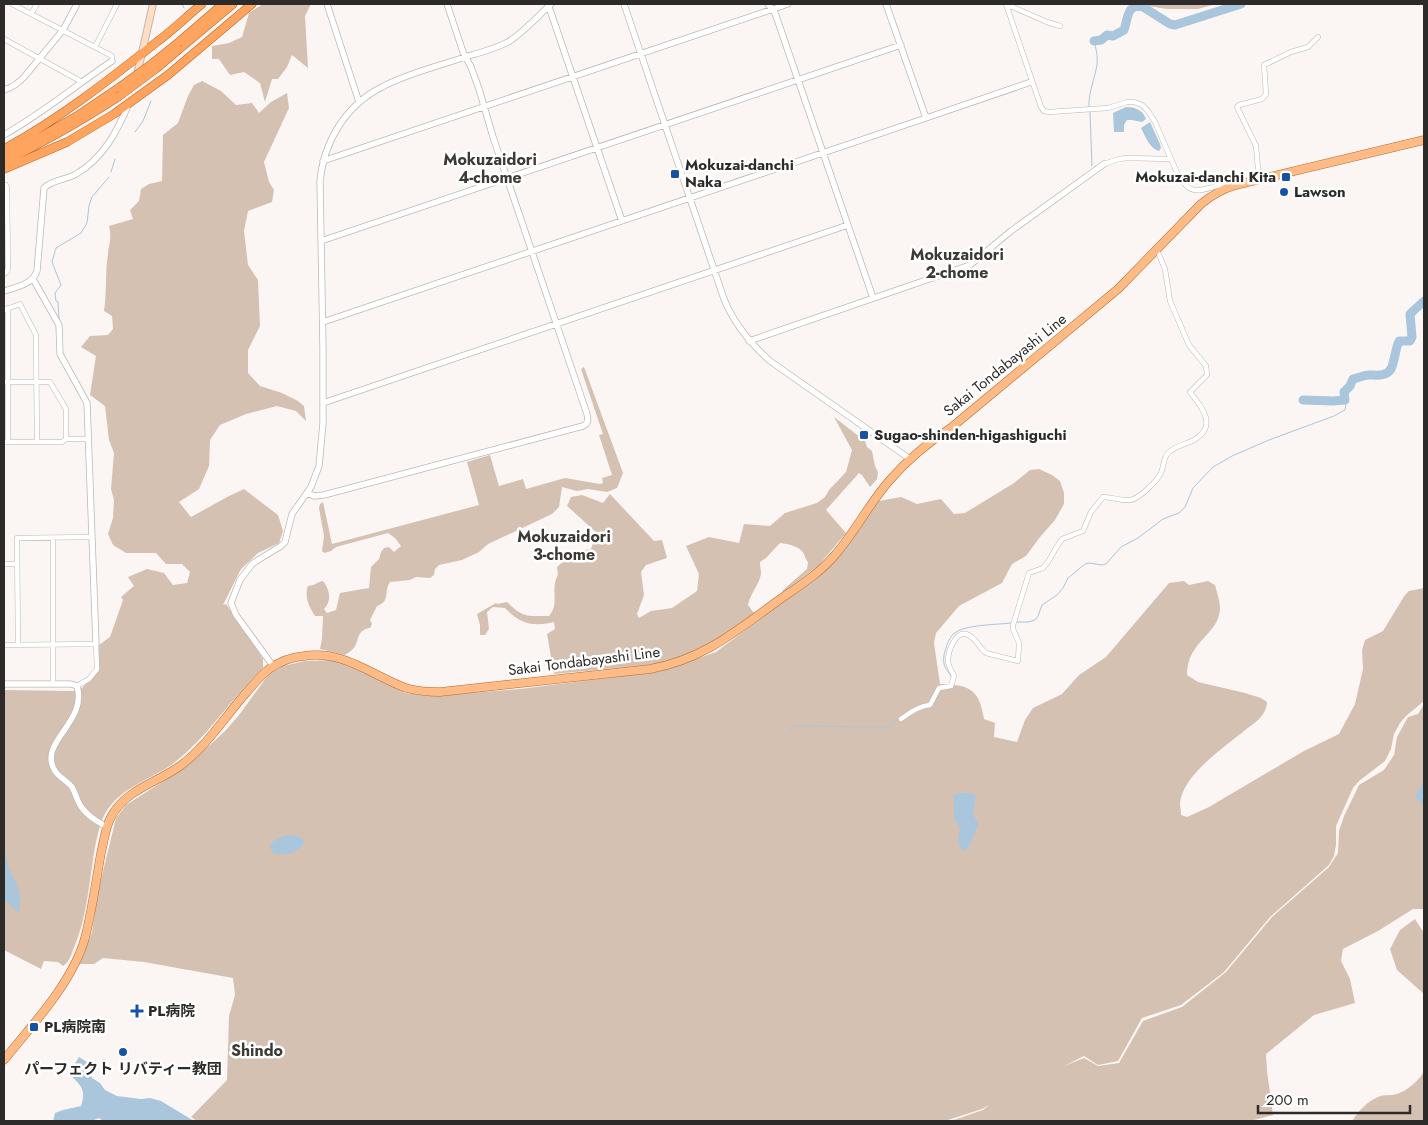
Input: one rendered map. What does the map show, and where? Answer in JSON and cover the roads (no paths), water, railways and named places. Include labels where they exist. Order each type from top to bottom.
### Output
[{"type":"highway","points":[[4,149],[75,105],[160,40],[202,4]]},
{"type":"highway","points":[[4,161],[40,144],[118,97],[157,68],[223,4]]},
{"type":"highway","points":[[4,155],[68,121],[120,88],[233,4]]},
{"type":"highway","points":[[4,169],[67,142],[94,127],[168,75],[252,4]]},
{"type":"main road","points":[[129,103],[153,4]]},
{"type":"main road","name":"Sakai Tondabayashi Line","points":[[4,1060],[61,987],[79,957],[85,938],[106,827],[116,809],[131,794],[179,767],[195,753],[257,680],[273,666],[291,658],[325,655],[355,663],[405,687],[433,692],[650,669],[680,662],[731,636],[815,574],[835,555],[888,482],[910,459],[1109,297],[1204,201],[1219,191],[1236,185],[1424,140]]},
{"type":"street","points":[[4,135],[44,111],[112,61],[112,56],[12,4]]},
{"type":"street","points":[[32,14],[37,4]]},
{"type":"street","points":[[4,90],[19,82],[40,58],[63,30],[77,4]]},
{"type":"street","points":[[95,47],[117,4]]},
{"type":"street","points":[[327,4],[359,102]]},
{"type":"street","points":[[308,493],[314,496],[324,495],[587,424],[588,421],[588,414],[471,67],[463,52],[447,4]]},
{"type":"street","points":[[273,666],[234,611],[231,606],[232,598],[243,576],[252,564],[285,542],[292,514],[308,493],[319,466],[323,403],[320,181],[323,161],[329,143],[349,112],[359,102],[384,86],[507,42],[549,4],[622,221]]},
{"type":"street","points":[[624,4],[715,270],[731,314],[740,330],[761,353],[776,365],[910,459]]},
{"type":"street","points":[[323,161],[641,53],[770,6],[788,4]]},
{"type":"street","points":[[886,4],[926,118]]},
{"type":"street","points":[[1006,4],[1060,26]]},
{"type":"street","points":[[1006,4],[1032,82],[1044,111],[1090,110],[1108,108],[1127,102],[1142,105],[1156,122],[1171,159],[1182,182],[1187,187],[1193,190],[1225,184],[1236,185]]},
{"type":"street","points":[[770,6],[775,13],[873,298]]},
{"type":"street","points":[[1259,179],[1256,146],[1237,107],[1262,99],[1266,94],[1264,66],[1291,52],[1308,47],[1318,37]]},
{"type":"street","points":[[4,39],[82,82]]},
{"type":"street","points":[[321,241],[901,45]]},
{"type":"street","points":[[322,322],[1032,82]]},
{"type":"street","points":[[4,292],[30,282],[37,271],[44,188],[77,174],[92,163],[115,133],[129,103]]},
{"type":"street","points":[[749,340],[970,265],[1010,231],[1104,164],[1127,158],[1171,159]]},
{"type":"street","points":[[4,185],[7,188],[8,259],[8,271],[4,274]]},
{"type":"street","points":[[323,403],[848,225]]},
{"type":"street","points":[[901,719],[910,712],[930,705],[939,688],[951,686],[954,676],[949,665],[949,652],[955,640],[961,635],[966,634],[974,639],[986,653],[1018,661],[1019,643],[1013,625],[1029,573],[1042,568],[1048,562],[1062,539],[1083,531],[1091,512],[1103,497],[1134,499],[1157,480],[1161,474],[1167,454],[1171,450],[1195,439],[1204,430],[1206,416],[1203,408],[1190,392],[1207,375],[1206,366],[1189,345],[1170,301],[1167,280],[1157,250]]},
{"type":"street","points":[[4,684],[71,684],[77,686],[89,679],[97,670],[87,403],[62,358],[59,325],[33,279]]},
{"type":"street","points":[[37,441],[36,335],[20,304],[6,309],[6,442],[62,442],[66,439],[88,439]]},
{"type":"street","points":[[6,382],[50,382],[66,409],[66,439]]},
{"type":"street","points":[[18,645],[17,538],[92,537]]},
{"type":"street","points":[[53,538],[53,684]]},
{"type":"street","points":[[4,564],[17,564]]},
{"type":"street","points":[[4,645],[96,644]]},
{"type":"street","points":[[77,686],[79,695],[78,708],[55,744],[51,757],[52,763],[56,772],[73,789],[84,811],[106,827]]},
{"type":"water","points":[[1126,107],[1143,113],[1146,119],[1142,122],[1127,120],[1124,125],[1124,132],[1114,132],[1113,113]]},
{"type":"water","points":[[1150,122],[1160,144],[1161,148],[1159,151],[1150,145],[1141,128]]},
{"type":"water","points":[[1424,775],[1424,805],[1415,796],[1422,785]]},
{"type":"water","points":[[959,793],[971,793],[976,796],[973,813],[978,825],[966,851],[961,849],[958,842],[960,828],[954,818],[953,796]]},
{"type":"water","points":[[288,835],[298,836],[303,839],[304,843],[296,851],[289,854],[273,853],[270,848],[272,842]]},
{"type":"water","points":[[4,843],[9,867],[20,894],[19,912],[13,909],[8,902],[4,901]]},
{"type":"water","points":[[79,1057],[87,1062],[92,1078],[100,1083],[105,1090],[117,1096],[141,1099],[150,1098],[161,1101],[194,1121],[103,1121],[99,1118],[91,1121],[53,1121],[55,1113],[81,1106],[82,1089],[71,1076],[73,1067]]},
{"type":"waterway","points":[[182,4],[184,8]]},
{"type":"waterway","points":[[1094,41],[1101,40],[1107,35],[1113,36],[1124,30],[1129,12],[1134,7],[1143,7],[1170,24],[1175,25],[1241,4]]},
{"type":"waterway","points":[[1092,166],[1089,100],[1097,64],[1094,41]]},
{"type":"waterway","points":[[135,132],[143,121],[151,101]]},
{"type":"waterway","points":[[111,172],[115,159]]},
{"type":"waterway","points":[[59,319],[58,302],[56,301],[55,293],[61,285],[52,262],[56,248],[81,233],[87,223],[92,197],[109,177]]},
{"type":"waterway","points":[[1303,400],[1345,400],[1344,392],[1350,386],[1353,379],[1389,372],[1399,341],[1410,341],[1412,337],[1410,314],[1424,301]]},
{"type":"waterway","points":[[1015,622],[1035,620],[1042,605],[1057,595],[1068,578],[1085,564],[1106,564],[1121,547],[1138,538],[1163,519],[1179,513],[1185,507],[1193,488],[1213,467],[1232,456],[1269,440],[1334,416],[1345,410],[1345,400]]},
{"type":"waterway","points":[[952,678],[945,666],[944,654],[953,634],[965,628],[1011,623]]},
{"type":"waterway","points":[[931,698],[934,692]]},
{"type":"waterway","points":[[788,733],[793,726],[887,727],[898,719]]},
{"type":"place","name":"Mokuzai-danchi Naka","points":[[675,174]]},
{"type":"place","name":"Mokuzai-danchi Kita","points":[[1286,177]]},
{"type":"place","name":"Lawson","points":[[1284,192]]},
{"type":"place","name":"Sugao-shinden-higashiguchi","points":[[864,435]]},
{"type":"place","name":"PL病院","points":[[137,1011]]},
{"type":"place","name":"PL病院南","points":[[34,1027]]},
{"type":"place","name":"パーフェクト リバティー教団","points":[[123,1052]]},
{"type":"district","name":"Mokuzaidori 4-chome","points":[[490,168]]},
{"type":"district","name":"Mokuzaidori 2-chome","points":[[957,263]]},
{"type":"district","name":"Mokuzaidori 3-chome","points":[[564,545]]},
{"type":"district","name":"Shindo","points":[[257,1050]]}]
